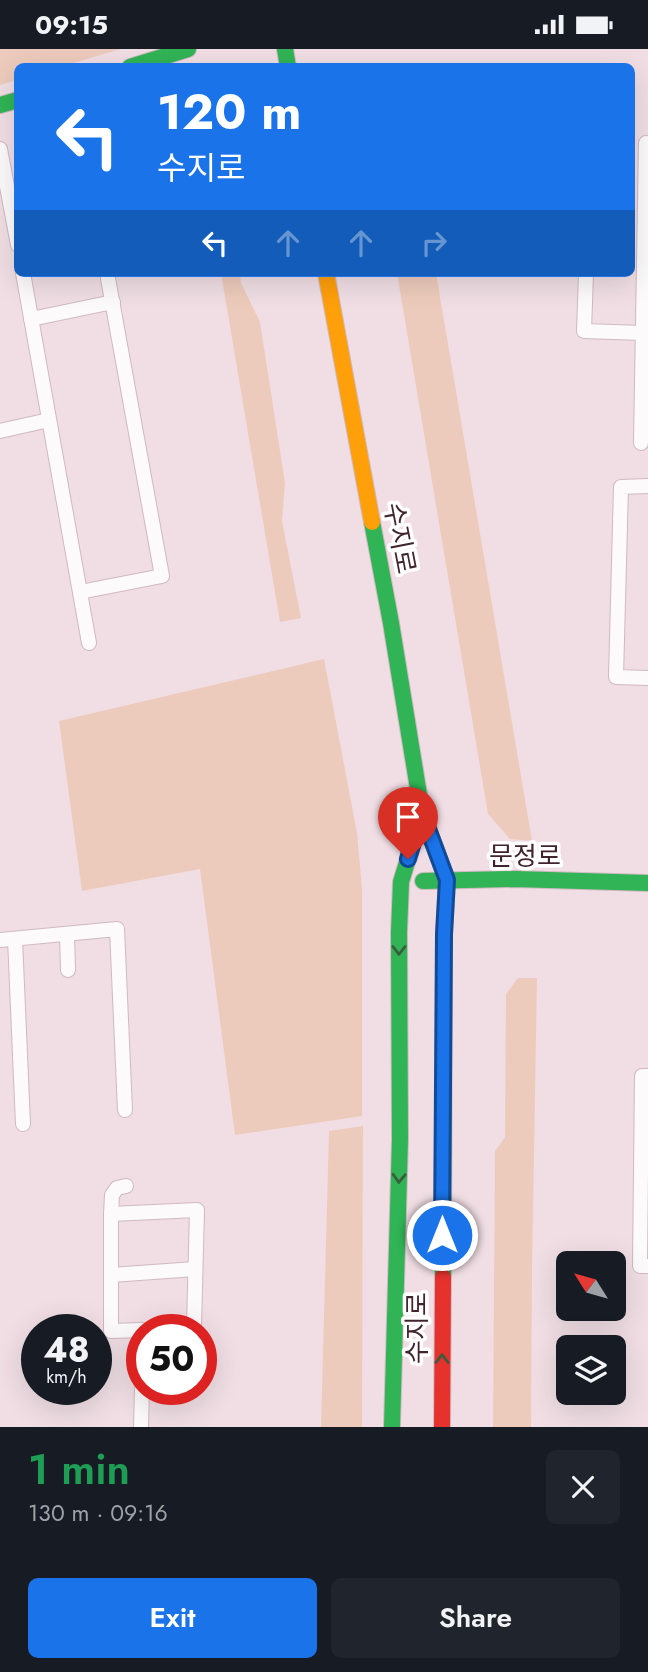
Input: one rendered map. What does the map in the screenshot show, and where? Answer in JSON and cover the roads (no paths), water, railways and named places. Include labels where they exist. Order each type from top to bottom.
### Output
[{"type":"main road","points":[[143,63],[188,49]]},
{"type":"main road","name":"수지로","points":[[327,277],[391,623],[422,813],[447,880],[444,934],[442,1427]]},
{"type":"main road","name":"수지로","points":[[392,1427],[400,1139],[401,882],[422,813]]},
{"type":"main road","name":"문정로","points":[[401,882],[516,879],[648,883]]},
{"type":"lane","points":[[641,443],[642,143]]},
{"type":"lane","points":[[0,149],[14,223]]},
{"type":"lane","points":[[24,277],[89,643]]},
{"type":"lane","points":[[80,592],[162,576],[108,277]]},
{"type":"lane","points":[[586,277],[584,331],[643,333]]},
{"type":"lane","points":[[31,319],[113,302]]},
{"type":"lane","points":[[0,431],[49,420]]},
{"type":"lane","points":[[648,486],[621,487],[616,677],[648,678]]},
{"type":"lane","points":[[0,940],[117,929],[125,1110]]},
{"type":"lane","points":[[67,934],[68,970]]},
{"type":"lane","points":[[15,939],[23,1124]]},
{"type":"lane","points":[[648,1076],[642,1076],[640,1266],[648,1266]]},
{"type":"lane","points":[[126,1186],[117,1188],[113,1195],[111,1215],[111,1331],[126,1331]]},
{"type":"lane","points":[[111,1215],[197,1210],[194,1314]]},
{"type":"lane","points":[[111,1275],[195,1269]]},
{"type":"lane","points":[[141,1427],[142,1405]]}]
